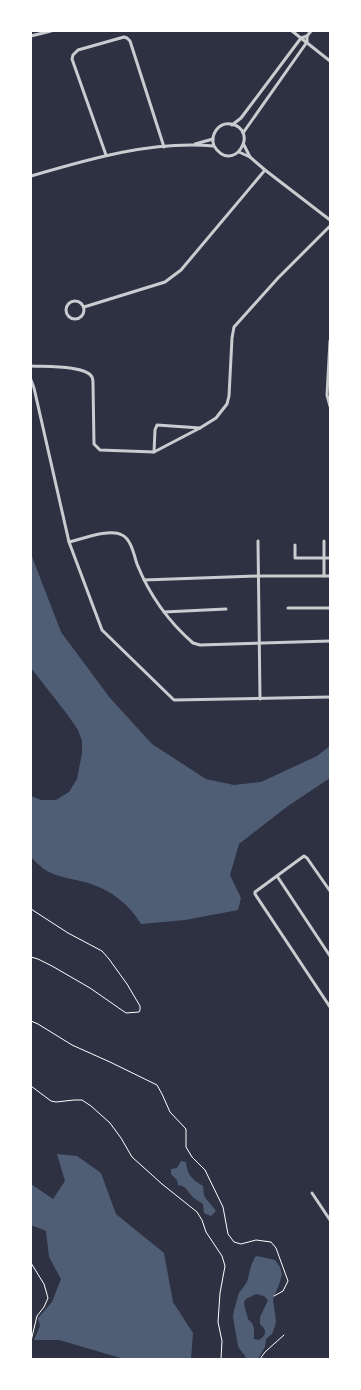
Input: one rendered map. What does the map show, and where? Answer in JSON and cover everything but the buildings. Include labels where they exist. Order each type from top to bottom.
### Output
[{"type":"street","points":[[31,36],[50,31]]},
{"type":"street","points":[[292,31],[330,61]]},
{"type":"street","points":[[232,124],[237,126],[243,133],[245,141],[239,152],[234,155],[225,156],[220,154],[214,146],[213,139],[216,130],[219,127],[232,124],[241,118],[301,38],[307,36],[311,31]]},
{"type":"street","points":[[243,133],[307,42],[307,36]]},
{"type":"street","points":[[106,155],[72,59],[73,55],[78,50],[124,37],[130,41],[164,147]]},
{"type":"street","points":[[266,85],[273,90]]},
{"type":"street","points":[[31,176],[106,155],[194,144],[213,139]]},
{"type":"street","points":[[194,144],[214,146]]},
{"type":"street","points":[[244,145],[250,157]]},
{"type":"street","points":[[239,152],[250,157],[330,220]]},
{"type":"street","points":[[84,307],[165,282],[181,270],[265,170]]},
{"type":"street","points":[[31,366],[79,369],[88,373],[92,377],[94,444],[96,448],[100,450],[154,452],[216,418],[227,404],[229,396],[234,327],[278,278],[330,226]]},
{"type":"street","points":[[73,301],[79,302],[84,307],[84,313],[78,319],[69,318],[66,313],[67,304],[73,301]]},
{"type":"street","points":[[330,340],[327,395],[330,406]]},
{"type":"street","points":[[31,380],[69,542],[102,630],[174,700],[330,697]]},
{"type":"street","points":[[154,452],[155,430],[158,425],[200,428]]},
{"type":"street","points":[[69,542],[110,532],[122,535],[128,540],[144,580],[164,612],[193,643],[200,645],[330,641]]},
{"type":"street","points":[[258,541],[260,698]]},
{"type":"street","points":[[324,541],[324,576]]},
{"type":"street","points":[[295,544],[296,558],[330,558]]},
{"type":"street","points":[[144,580],[258,576],[330,576]]},
{"type":"street","points":[[288,608],[330,608]]},
{"type":"street","points":[[164,612],[226,609]]},
{"type":"street","points":[[330,891],[307,858],[304,856],[255,892],[255,896],[330,1007]]},
{"type":"street","points":[[277,876],[330,956]]},
{"type":"street","points":[[312,1193],[330,1220]]},
{"type":"path","points":[[31,909],[68,933],[102,951],[127,984],[140,1006],[139,1012],[126,1012],[90,988],[52,966],[31,957]]},
{"type":"path","points":[[31,1021],[72,1045],[157,1086],[170,1112],[186,1129],[186,1147],[192,1157],[205,1170],[223,1207],[228,1234],[231,1239],[241,1244],[256,1240],[271,1242],[276,1248],[288,1281],[283,1291],[274,1296]]},
{"type":"path","points":[[31,1086],[51,1101],[82,1100],[91,1106],[110,1124],[132,1157],[162,1184],[197,1212],[202,1220],[206,1232],[222,1256],[226,1266],[220,1293],[218,1322],[222,1341],[221,1359]]},
{"type":"path","points":[[31,1263],[44,1284],[48,1298],[44,1307],[37,1316],[31,1342]]},
{"type":"path","points":[[260,1359],[265,1352],[284,1335]]},
{"type":"path","points":[[31,1351],[31,1356]]},
{"type":"water","points":[[31,554],[61,632],[110,698],[152,744],[206,779],[234,785],[261,782],[317,756],[330,746],[330,778],[288,806],[239,844],[230,875],[241,898],[238,910],[185,920],[141,924],[131,910],[112,894],[88,883],[50,873],[31,857],[31,796],[41,800],[56,800],[69,792],[77,779],[82,753],[82,741],[78,730],[67,714],[31,668]]},
{"type":"water","points":[[57,1154],[77,1156],[101,1173],[116,1214],[164,1253],[173,1302],[193,1333],[191,1359],[124,1359],[59,1340],[34,1340],[40,1326],[38,1318],[52,1302],[61,1279],[49,1257],[46,1231],[31,1225],[31,1184],[53,1199],[65,1181]]},
{"type":"water","points":[[181,1161],[186,1162],[191,1176],[203,1186],[204,1196],[216,1211],[211,1216],[204,1213],[203,1204],[194,1198],[185,1188],[178,1185],[177,1180],[171,1174],[171,1169],[177,1168]]},
{"type":"water","points":[[257,1256],[275,1260],[280,1267],[282,1274],[273,1299],[276,1321],[272,1334],[266,1339],[265,1347],[258,1359],[246,1359],[238,1346],[233,1317],[239,1293],[247,1282],[255,1257]],"holes":[[[256,1294],[264,1296],[268,1300],[260,1317],[260,1324],[264,1328],[265,1334],[259,1340],[254,1339],[254,1328],[248,1319],[244,1302],[246,1299]]]}]
